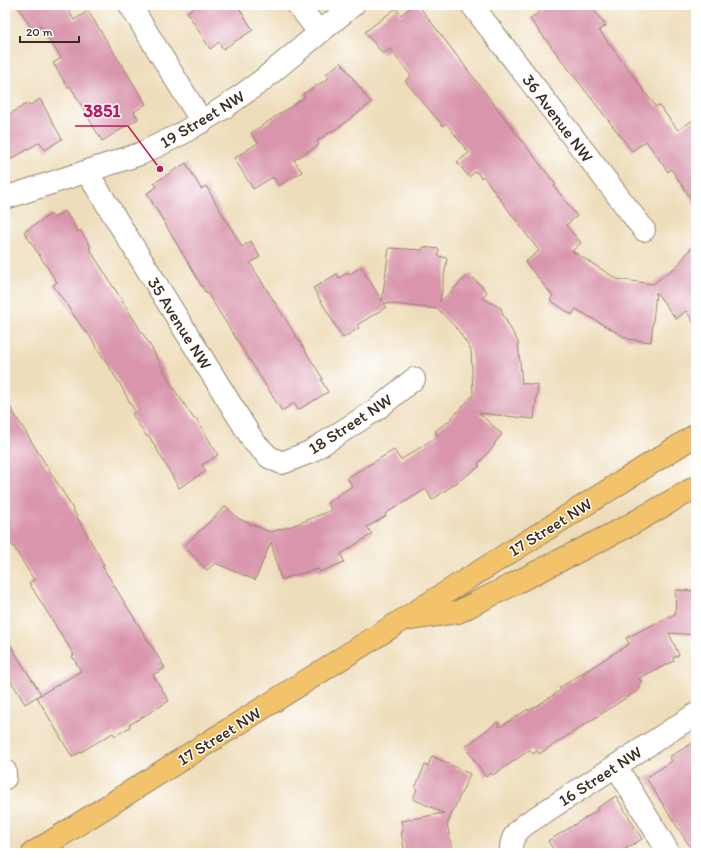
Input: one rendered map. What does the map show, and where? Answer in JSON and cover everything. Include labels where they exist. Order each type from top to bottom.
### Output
[{"type":"main road","name":"17 Street NW","points":[[33,853],[405,620],[510,551],[696,435]]},
{"type":"main road","name":"17 Street NW","points":[[405,620],[458,612],[628,526],[696,487]]},
{"type":"street","points":[[130,5],[202,122]]},
{"type":"street","points":[[298,5],[319,32]]},
{"type":"street","name":"19 Street NW","points":[[5,198],[140,154],[202,122],[260,82],[353,5]]},
{"type":"street","name":"36 Avenue NW","points":[[472,5],[644,230]]},
{"type":"street","name":"35 Avenue NW","points":[[87,172],[254,442],[269,457],[282,462]]},
{"type":"street","name":"18 Street NW","points":[[282,462],[310,452],[377,410],[414,379]]},
{"type":"street","name":"16 Street NW","points":[[505,850],[514,835],[526,824],[696,714]]},
{"type":"street","points":[[616,766],[670,853]]},
{"type":"street","points":[[5,771],[5,778]]},
{"type":"building","points":[[17,5],[66,5],[74,20],[88,11],[146,104],[134,112],[138,119],[102,141],[70,86],[68,88],[53,63],[61,58],[41,26],[33,31]]},
{"type":"building","points":[[199,5],[237,5],[253,30],[223,49],[219,42],[210,49],[187,12]]},
{"type":"building","points":[[413,5],[418,5],[556,185],[554,186],[577,216],[566,225],[581,243],[572,251],[617,279],[653,284],[677,266],[696,242],[696,326],[686,311],[676,319],[656,292],[651,342],[628,339],[576,309],[572,315],[550,300],[553,296],[525,262],[539,251],[483,176],[481,178],[476,171],[469,177],[457,162],[469,153],[446,123],[443,126],[405,81],[411,76],[390,49],[383,54],[365,32],[396,8],[401,15]]},
{"type":"building","points":[[548,5],[590,5],[606,26],[599,30],[656,107],[659,105],[678,130],[696,118],[696,206],[671,169],[668,172],[646,141],[632,151],[530,19]]},
{"type":"building","points":[[341,62],[371,103],[342,125],[317,141],[319,145],[294,160],[302,172],[279,186],[273,177],[253,189],[234,158],[258,143],[251,133],[305,97],[303,94],[329,78],[326,74]]},
{"type":"building","points":[[40,99],[62,139],[45,150],[40,142],[5,163],[5,117],[28,103],[29,106]]},
{"type":"building","points":[[186,163],[201,189],[206,186],[242,247],[251,241],[260,257],[250,263],[323,379],[321,380],[328,392],[298,410],[294,403],[282,411],[206,291],[205,292],[147,193],[157,187],[154,183]]},
{"type":"building","points":[[65,211],[78,232],[80,230],[91,247],[89,248],[153,350],[171,384],[194,419],[196,418],[218,455],[202,465],[206,471],[179,488],[149,436],[147,437],[132,414],[135,412],[120,384],[87,332],[86,333],[53,285],[57,282],[24,232],[51,214],[54,218]]},
{"type":"building","points":[[423,247],[439,249],[438,256],[447,258],[440,302],[469,274],[487,292],[482,298],[501,308],[503,315],[518,342],[522,383],[538,385],[534,419],[479,413],[502,434],[494,444],[495,445],[478,464],[480,466],[432,500],[426,489],[385,514],[386,516],[367,527],[372,534],[341,554],[344,562],[320,572],[318,569],[281,579],[271,542],[255,580],[215,563],[207,570],[184,546],[226,506],[239,519],[270,532],[292,526],[332,510],[327,503],[352,486],[347,478],[394,450],[400,459],[402,459],[438,436],[435,431],[449,421],[473,395],[471,350],[458,330],[438,309],[384,303],[386,307],[357,325],[359,328],[343,338],[313,288],[337,274],[339,278],[348,272],[349,275],[361,267],[382,301],[389,248],[423,250]]},
{"type":"building","points":[[5,399],[66,497],[104,565],[102,566],[165,668],[153,675],[169,701],[129,725],[130,727],[115,736],[113,733],[72,757],[37,697],[81,671],[72,656],[74,655],[29,583],[34,580],[5,533]]},
{"type":"building","points":[[676,590],[696,591],[696,635],[669,633],[679,655],[673,658],[674,661],[639,678],[642,683],[638,686],[640,689],[539,754],[537,751],[533,754],[530,750],[493,775],[491,773],[486,777],[465,747],[497,722],[500,727],[528,709],[529,711],[561,690],[559,688],[629,644],[626,638],[675,614]]},
{"type":"building","points":[[5,637],[41,694],[25,704],[5,671]]},
{"type":"building","points":[[696,741],[696,853],[694,853],[646,778],[672,761],[669,757]]},
{"type":"building","points":[[432,756],[470,774],[447,824],[453,853],[405,853],[401,832],[403,832],[401,821],[444,813],[413,799],[417,789],[415,788],[425,765],[428,766]]},
{"type":"building","points":[[616,796],[642,839],[619,853],[556,853],[548,841],[598,810],[597,808]]},
{"type":"place","name":"3851","points":[[160,169]]}]
